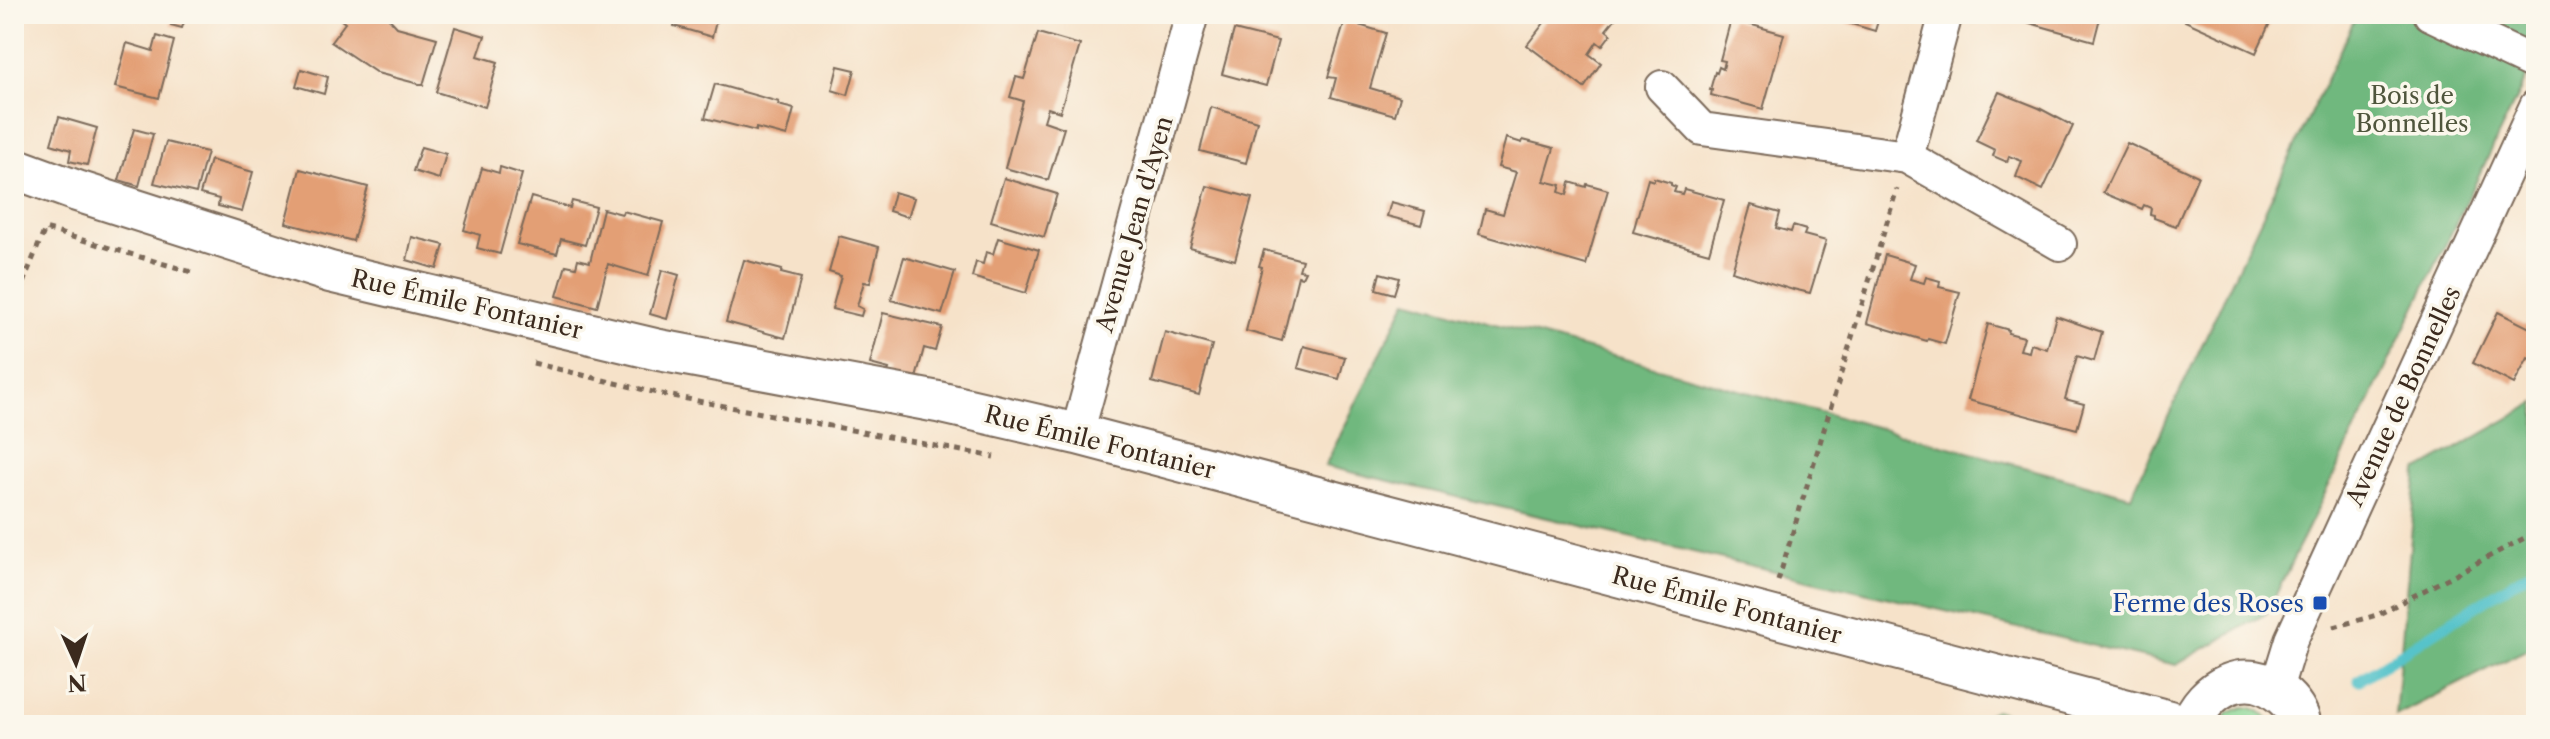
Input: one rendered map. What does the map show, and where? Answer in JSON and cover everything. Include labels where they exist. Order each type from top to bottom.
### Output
[{"type":"street","name":"Avenue Jean d'Ayen","points":[[1077,434],[1192,14]]},
{"type":"street","points":[[1907,157],[1946,14]]},
{"type":"street","points":[[2430,14],[2536,64]]},
{"type":"street","points":[[1662,87],[1702,129],[1907,157],[2060,244]]},
{"type":"street","name":"Avenue de Bonnelles","points":[[2276,689],[2291,640],[2536,106]]},
{"type":"street","name":"Rue Émile Fontanier","points":[[14,168],[330,272],[659,350],[938,402],[1077,434],[2188,725]]},
{"type":"street","points":[[2188,725],[2208,695],[2224,685],[2241,681],[2259,682],[2276,689],[2291,702],[2301,725]]},
{"type":"path","points":[[1768,616],[1907,157]]},
{"type":"path","points":[[14,305],[45,229],[209,276]]},
{"type":"path","points":[[524,361],[661,394],[1002,459]]},
{"type":"path","points":[[2291,640],[2377,615],[2536,532]]},
{"type":"green space","name":"Bois de Bonnelles","points":[[2357,14],[2536,14],[2536,58],[2267,613],[2176,665],[1325,466],[1407,300],[2131,496]]},
{"type":"green space","points":[[2536,403],[2536,645],[2395,716],[2417,471]]},
{"type":"green space","points":[[2244,707],[2260,712],[2271,725],[2221,725],[2228,713]]},
{"type":"green space","points":[[1995,710],[2038,725],[1966,725]]},
{"type":"building","points":[[174,14],[186,16],[182,28],[171,25]]},
{"type":"building","points":[[343,14],[385,14],[397,27],[437,38],[423,85],[377,73],[331,42],[345,23],[340,19]]},
{"type":"building","points":[[677,14],[718,14],[712,37],[674,26]]},
{"type":"building","points":[[1551,14],[1619,14],[1606,30],[1611,34],[1602,46],[1597,42],[1589,54],[1601,63],[1584,88],[1527,45]]},
{"type":"building","points":[[1818,14],[1880,14],[1875,31]]},
{"type":"building","points":[[2020,14],[2101,14],[2094,41],[2019,20]]},
{"type":"building","points":[[2188,14],[2274,14],[2256,53],[2185,21]]},
{"type":"building","points":[[1731,19],[1784,34],[1763,109],[1711,95],[1715,72],[1719,67],[1723,69],[1725,61],[1720,60]]},
{"type":"building","points":[[1345,21],[1386,33],[1370,88],[1400,97],[1395,115],[1331,97],[1336,78],[1328,77]]},
{"type":"building","points":[[455,27],[485,36],[478,56],[498,62],[485,107],[436,92]]},
{"type":"building","points":[[1234,30],[1278,41],[1266,86],[1222,74]]},
{"type":"building","points":[[1038,33],[1080,45],[1060,112],[1048,108],[1044,121],[1064,128],[1048,180],[1005,168],[1023,101],[1010,97],[1016,77],[1024,79]]},
{"type":"building","points":[[157,36],[174,41],[159,98],[115,87],[127,43],[153,51]]},
{"type":"building","points":[[838,66],[855,70],[848,95],[832,90]]},
{"type":"building","points":[[301,69],[328,77],[324,94],[296,86]]},
{"type":"building","points":[[715,84],[794,109],[787,136],[705,118]]},
{"type":"building","points":[[1999,92],[2073,126],[2043,190],[2016,177],[2022,161],[2009,156],[2007,162],[1993,156],[1995,150],[1976,141]]},
{"type":"building","points":[[1211,107],[1257,121],[1246,163],[1200,151]]},
{"type":"building","points":[[59,117],[97,128],[87,165],[69,161],[71,150],[51,144]]},
{"type":"building","points":[[134,129],[153,134],[139,186],[119,180]]},
{"type":"building","points":[[1506,138],[1554,148],[1544,181],[1561,185],[1559,192],[1567,195],[1570,182],[1608,190],[1586,265],[1479,234],[1485,209],[1503,214],[1516,172],[1498,167]]},
{"type":"building","points":[[166,142],[207,152],[196,193],[154,183]]},
{"type":"building","points":[[2127,143],[2198,176],[2176,226],[2154,218],[2150,214],[2151,208],[2144,205],[2142,209],[2103,193]]},
{"type":"building","points":[[421,147],[446,154],[439,179],[413,171]]},
{"type":"building","points":[[210,160],[253,172],[242,212],[218,206],[219,199],[200,194]]},
{"type":"building","points":[[500,167],[522,174],[500,254],[477,248],[480,235],[464,230],[482,168],[499,173]]},
{"type":"building","points":[[300,169],[368,187],[353,241],[286,223]]},
{"type":"building","points":[[1004,178],[1057,194],[1044,237],[991,221]]},
{"type":"building","points":[[1654,178],[1671,183],[1676,187],[1674,192],[1682,194],[1684,189],[1724,200],[1709,253],[1633,232],[1648,179],[1654,181]]},
{"type":"building","points":[[1207,186],[1252,198],[1235,260],[1190,248]]},
{"type":"building","points":[[894,192],[914,198],[908,217],[889,211]]},
{"type":"building","points":[[531,197],[570,208],[572,201],[596,207],[585,245],[561,239],[557,254],[517,244]]},
{"type":"building","points":[[1391,202],[1425,211],[1421,225],[1387,216]]},
{"type":"building","points":[[1751,205],[1780,213],[1776,228],[1791,232],[1793,226],[1806,230],[1804,235],[1826,241],[1810,293],[1732,271]]},
{"type":"building","points":[[603,209],[663,222],[648,276],[608,264],[597,307],[557,296],[566,265],[576,267],[578,259],[590,262]]},
{"type":"building","points":[[839,236],[879,247],[870,283],[864,282],[857,306],[863,309],[861,316],[832,309],[841,276],[829,272]]},
{"type":"building","points":[[412,237],[444,245],[437,269],[407,260]]},
{"type":"building","points":[[998,238],[1039,250],[1026,293],[972,277],[976,262],[983,264],[986,252],[993,254]]},
{"type":"building","points":[[1264,250],[1302,260],[1299,270],[1305,271],[1302,277],[1298,276],[1282,341],[1246,331]]},
{"type":"building","points":[[1885,255],[1915,264],[1910,279],[1924,283],[1926,277],[1940,281],[1939,287],[1960,292],[1945,344],[1867,323]]},
{"type":"building","points":[[904,257],[955,272],[942,314],[891,300]]},
{"type":"building","points":[[744,260],[801,278],[785,338],[726,322]]},
{"type":"building","points":[[662,270],[679,275],[667,319],[650,314]]},
{"type":"building","points":[[1380,273],[1399,278],[1394,294],[1376,289]]},
{"type":"building","points":[[2498,312],[2536,331],[2536,362],[2528,358],[2514,384],[2473,363]]},
{"type":"building","points":[[883,313],[942,327],[935,351],[924,348],[914,386],[886,378],[889,369],[870,364]]},
{"type":"building","points":[[2056,316],[2102,332],[2094,361],[2077,356],[2065,399],[2084,404],[2077,429],[1968,400],[1988,324],[2024,337],[2020,350],[2029,352],[2031,344],[2047,349]]},
{"type":"building","points":[[1165,332],[1212,345],[1199,395],[1152,382]]},
{"type":"building","points":[[1304,346],[1345,357],[1339,379],[1298,368]]},
{"type":"waterway","points":[[2359,680],[2536,568]]},
{"type":"place","name":"Ferme des Roses","points":[[2320,603]]}]
